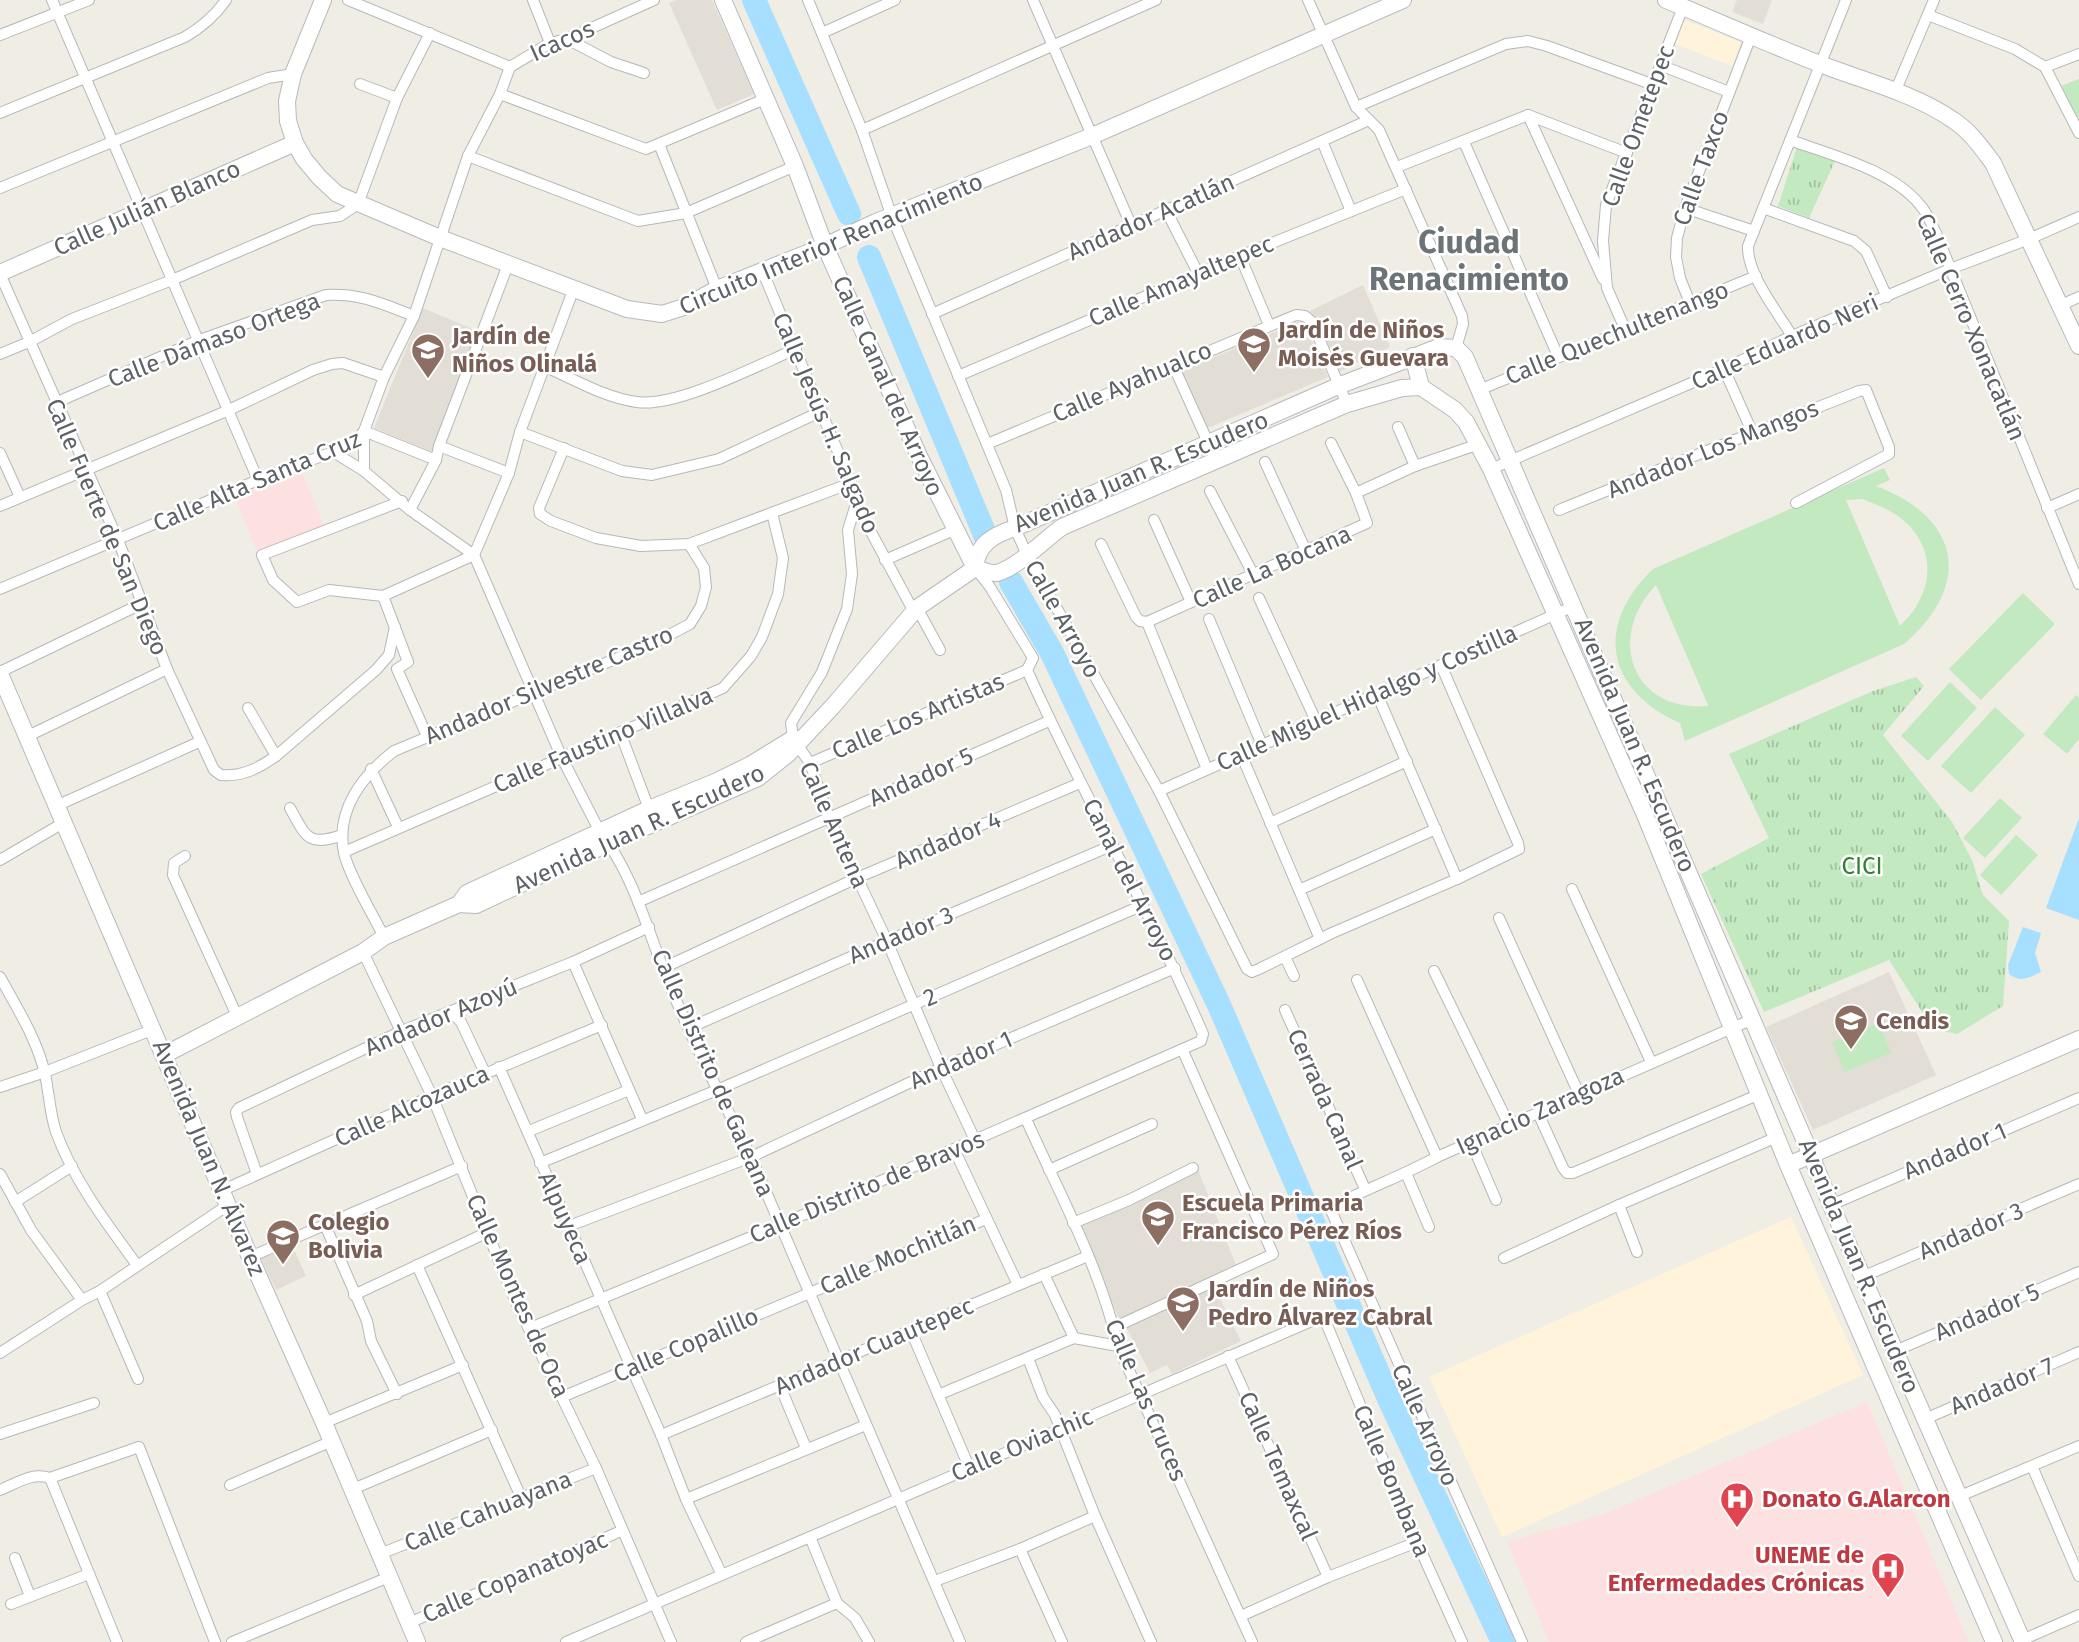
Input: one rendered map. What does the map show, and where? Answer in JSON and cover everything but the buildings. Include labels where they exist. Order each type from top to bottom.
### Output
[{"type":"main road","name":"Circuito Interior Renacimiento","points":[[323,0],[293,74],[287,101],[288,121],[304,159],[337,194],[440,238],[627,309],[662,314],[684,307],[717,289],[825,246],[843,236],[1092,136],[1403,0]]},
{"type":"main road","name":"Calle Canal del Arroyo","points":[[723,0],[795,166],[825,246],[954,530],[975,568]]},
{"type":"main road","points":[[1666,0],[1895,92],[1933,108],[1955,121],[1975,139],[1993,163],[2079,346]]},
{"type":"main road","name":"Calle Julián Blanco","points":[[0,274],[295,143]]},
{"type":"main road","name":"Avenida Juan R. Escudero","points":[[975,568],[980,547],[998,533],[1338,386],[1439,347],[1455,348],[1465,357],[1607,679],[1862,1277],[2023,1641]]},
{"type":"main road","points":[[1413,356],[1421,387]]},
{"type":"main road","points":[[1371,373],[1379,394]]},
{"type":"main road","name":"Avenida Juan R. Escudero","points":[[605,837],[758,778],[775,765],[833,706],[915,610],[975,568],[995,573],[1016,564],[1062,527],[1347,404],[1402,388],[1421,387],[1455,410],[1479,444],[1491,469],[1645,815],[1788,1165],[1994,1642]]},
{"type":"main road","name":"Avenida Juan N. Álvarez","points":[[0,673],[250,1257],[353,1489],[416,1642]]},
{"type":"main road","points":[[1588,686],[1607,679]]},
{"type":"main road","name":"Avenida Juan R. Escudero","points":[[164,1055],[363,952],[384,937],[459,904],[476,905],[605,837],[649,809],[726,776],[799,738]]},
{"type":"main road","points":[[1645,815],[1662,809]]},
{"type":"main road","points":[[1788,1165],[2079,1039]]},
{"type":"main road","points":[[1825,1251],[1847,1242]]},
{"type":"street","points":[[52,0],[258,480]]},
{"type":"street","points":[[0,35],[89,0]]},
{"type":"street","points":[[0,113],[185,37],[219,11],[226,0]]},
{"type":"street","points":[[348,0],[510,66],[500,94],[468,156],[414,316],[384,377],[364,431],[364,471]]},
{"type":"street","points":[[533,0],[550,43]]},
{"type":"street","name":"Icacos","points":[[510,66],[550,43],[567,39],[654,0]]},
{"type":"street","points":[[808,0],[862,130],[892,217]]},
{"type":"street","points":[[822,33],[895,0]]},
{"type":"street","points":[[1033,0],[1130,225]]},
{"type":"street","points":[[862,130],[1156,0]]},
{"type":"street","points":[[1308,0],[1356,107],[1380,130],[1462,316],[1463,324],[1455,348]]},
{"type":"street","points":[[1792,336],[1756,276],[1748,259],[1748,246],[1846,0]]},
{"type":"street","points":[[1895,92],[1934,0]]},
{"type":"street","name":"Calle Ometepec","points":[[1608,288],[1603,241],[1606,205],[1683,7]]},
{"type":"street","points":[[1928,15],[2015,49],[2045,67],[2078,130]]},
{"type":"street","points":[[0,354],[72,319],[312,220],[340,216],[358,204],[397,98],[430,33]]},
{"type":"street","name":"Calle Taxco","points":[[1690,303],[1680,278],[1676,257],[1677,238],[1685,208],[1751,36]]},
{"type":"street","points":[[567,39],[611,62],[644,73]]},
{"type":"street","points":[[1356,107],[1506,44],[1528,41],[1654,85]]},
{"type":"street","points":[[2045,67],[2079,54]]},
{"type":"street","points":[[1660,65],[1729,92]]},
{"type":"street","points":[[0,188],[268,78],[293,74]]},
{"type":"street","points":[[360,85],[397,98]]},
{"type":"street","points":[[500,94],[646,149],[765,99]]},
{"type":"street","points":[[1397,167],[1528,116],[1627,153]]},
{"type":"street","name":"Calle Ometepec","points":[[1528,116],[1625,329]]},
{"type":"street","name":"Andador Acatlán","points":[[932,314],[1369,120]]},
{"type":"street","name":"Calle Cerro Xonacatlán","points":[[1790,140],[1878,173],[1903,188],[1921,205],[1936,233],[2079,584]]},
{"type":"street","points":[[1322,141],[1351,211]]},
{"type":"street","points":[[1464,142],[1558,356]]},
{"type":"street","points":[[659,144],[717,289]]},
{"type":"street","points":[[468,156],[638,222],[686,213],[795,166]]},
{"type":"street","name":"Calle Amayaltepec","points":[[958,376],[1240,256],[1406,189]]},
{"type":"street","points":[[1685,208],[1754,231]]},
{"type":"street","points":[[1763,208],[1854,241],[1866,251],[1887,297]]},
{"type":"street","points":[[1166,210],[1198,274]]},
{"type":"street","name":"Calle Arroyo","points":[[892,217],[1006,490],[1027,555],[1159,791],[1247,969],[1252,972],[1259,970],[1285,957]]},
{"type":"street","name":"Calle Eduardo Neri","points":[[1491,469],[1724,369],[1792,336],[2079,217]]},
{"type":"street","points":[[1240,256],[1269,325]]},
{"type":"street","points":[[410,510],[436,460],[509,262]]},
{"type":"street","name":"Calle Jesús H. Salgado","points":[[762,270],[851,483],[856,504],[885,560],[940,650]]},
{"type":"street","name":"Calle Fuerte de San Diego","points":[[0,274],[118,540],[167,669],[214,770],[220,775],[240,774],[260,767],[276,757]]},
{"type":"street","name":"Calle Quechultenango","points":[[1479,390],[1756,276]]},
{"type":"street","points":[[402,501],[262,555],[273,580],[298,602],[329,590],[383,596],[474,555],[509,473],[520,432],[575,288]]},
{"type":"street","name":"Calle Dámaso Ortega","points":[[55,403],[197,341],[327,295],[348,293],[367,297],[414,316]]},
{"type":"street","points":[[2061,305],[2079,297]]},
{"type":"street","name":"Calle Ayahualco","points":[[987,443],[1296,315],[1305,316],[1312,321],[1347,404]]},
{"type":"street","points":[[546,367],[591,388],[637,402],[663,402],[796,349]]},
{"type":"street","points":[[0,506],[229,411],[332,363],[343,363],[384,377]]},
{"type":"street","points":[[1173,365],[1216,460]]},
{"type":"street","points":[[1724,369],[1753,434]]},
{"type":"street","name":"Andador Los Mangos","points":[[1559,510],[1866,390],[1889,447],[1889,454],[1796,503]]},
{"type":"street","points":[[520,432],[622,471],[652,475],[719,459],[822,411]]},
{"type":"street","points":[[1398,427],[1415,466]]},
{"type":"street","name":"Calle Alta Santa Cruz","points":[[0,589],[356,441],[364,431],[436,460]]},
{"type":"street","points":[[1331,443],[1356,493]]},
{"type":"street","name":"Calle La Bocana","points":[[1144,622],[1367,523],[1356,493],[1415,466],[1479,444]]},
{"type":"street","points":[[439,446],[509,473]]},
{"type":"street","points":[[564,449],[539,508],[540,514],[551,521],[596,538],[641,546],[689,544],[851,483]]},
{"type":"street","points":[[332,451],[364,471],[410,510],[474,555]]},
{"type":"street","points":[[0,453],[20,497]]},
{"type":"street","points":[[1265,462],[1306,551]]},
{"type":"street","points":[[1210,491],[1253,574]]},
{"type":"street","points":[[2047,508],[2079,494]]},
{"type":"street","name":"Calle Antena","points":[[856,504],[848,530],[852,574],[847,609],[822,671],[791,723],[810,763],[829,818],[975,1140]]},
{"type":"street","name":"Calle Faustino Villalva","points":[[344,852],[723,688],[751,656],[771,617],[778,594],[783,558],[772,513]]},
{"type":"street","points":[[1154,520],[1191,603]]},
{"type":"street","points":[[885,560],[954,530]]},
{"type":"street","name":"Andador Silvestre Castro","points":[[342,835],[345,816],[359,785],[371,769],[394,751],[656,642],[690,624],[701,606],[706,587],[704,568],[689,544]]},
{"type":"street","points":[[1101,544],[1144,622],[1207,769]]},
{"type":"street","name":"Calle Distrito de Galeana","points":[[474,555],[562,758],[638,902],[689,1028],[751,1157],[960,1642]]},
{"type":"street","name":"Calle Canal del Arroyo","points":[[975,568],[990,587],[1032,658],[1027,670],[1049,720]]},
{"type":"street","points":[[383,596],[408,662],[397,669],[427,736]]},
{"type":"street","points":[[1259,597],[1315,721]]},
{"type":"street","points":[[0,673],[143,603]]},
{"type":"street","name":"Calle Miguel Hidalgo y Costilla","points":[[1159,791],[1574,606]]},
{"type":"street","points":[[1209,619],[1262,745]]},
{"type":"street","points":[[248,708],[276,757],[376,670],[389,655],[395,627]]},
{"type":"street","points":[[1294,976],[1285,957],[1519,849],[1441,665]]},
{"type":"street","points":[[28,736],[167,669]]},
{"type":"street","name":"Calle Los Artistas","points":[[810,763],[1027,670]]},
{"type":"street","points":[[1377,694],[1457,878]]},
{"type":"street","name":"Canal del Arroyo","points":[[1049,720],[1175,968],[1203,1034],[1201,1041]]},
{"type":"street","name":"Andador 5","points":[[638,902],[1049,720]]},
{"type":"street","points":[[620,732],[649,809]]},
{"type":"street","points":[[56,806],[199,742]]},
{"type":"street","points":[[1241,754],[1320,939]]},
{"type":"street","points":[[1270,822],[1407,761]]},
{"type":"street","points":[[371,769],[398,827]]},
{"type":"street","name":"Andador 4","points":[[663,968],[857,878],[1080,783]]},
{"type":"street","points":[[290,808],[303,832],[313,839],[324,842],[342,835],[344,852],[384,937]]},
{"type":"street","points":[[0,860],[63,823]]},
{"type":"street","points":[[1299,890],[1436,828]]},
{"type":"street","name":"Andador 3","points":[[689,1028],[1113,845]]},
{"type":"street","points":[[185,856],[174,863],[173,875],[238,1018]]},
{"type":"street","points":[[1572,889],[1651,1062]]},
{"type":"street","name":"2","points":[[540,1163],[718,1090],[1143,905]]},
{"type":"street","points":[[1499,918],[1579,1094]]},
{"type":"street","name":"Andador Azoyú","points":[[257,1174],[236,1112],[239,1108],[402,1031],[573,962],[649,927]]},
{"type":"street","name":"Calle Montes de Oca","points":[[363,952],[432,1096],[515,1300],[596,1468],[671,1642]]},
{"type":"street","points":[[573,962],[603,1025],[642,1119]]},
{"type":"street","name":"Andador 1","points":[[569,1226],[751,1157],[941,1068],[1175,968]]},
{"type":"street","points":[[1434,971],[1509,1125]]},
{"type":"street","points":[[0,976],[32,1035],[45,1072],[55,1131],[96,1209],[136,1265]]},
{"type":"street","points":[[1357,980],[1437,1157]]},
{"type":"street","name":"Cerrada Canal","points":[[1285,1010],[1365,1188]]},
{"type":"street","points":[[451,1012],[461,1022],[485,1073]]},
{"type":"street","name":"Ignacio Zaragoza","points":[[1330,1208],[1365,1188],[1406,1173],[1753,1019]]},
{"type":"street","name":"Calle Alcozauca","points":[[2,1353],[100,1291],[257,1174],[485,1073],[603,1025]]},
{"type":"street","points":[[0,1087],[154,1029]]},
{"type":"street","name":"Calle Distrito de Bravos","points":[[530,1328],[780,1225],[1201,1041]]},
{"type":"street","points":[[1113,1328],[1273,1254],[1183,1051]]},
{"type":"street","name":"Alpuyeca","points":[[499,1067],[632,1368],[686,1499],[721,1573]]},
{"type":"street","points":[[529,1131],[629,1090]]},
{"type":"street","points":[[1538,1113],[1563,1168],[1567,1173],[1573,1173],[1760,1094]]},
{"type":"street","name":"Andador 1","points":[[1831,1205],[2079,1098]]},
{"type":"street","name":"Calle Las Cruces","points":[[1026,1119],[1088,1256],[1118,1346],[1252,1642]]},
{"type":"street","points":[[1049,1170],[1152,1124]]},
{"type":"street","points":[[1504,1258],[1619,1205],[1777,1138]]},
{"type":"street","points":[[1471,1142],[1496,1200]]},
{"type":"street","points":[[954,1149],[1018,1285]]},
{"type":"street","points":[[15,1202],[72,1166]]},
{"type":"street","points":[[250,1257],[462,1166]]},
{"type":"street","points":[[1073,1223],[1129,1200],[1193,1168]]},
{"type":"street","points":[[1406,1173],[1429,1227]]},
{"type":"street","points":[[0,1174],[31,1230],[82,1300]]},
{"type":"street","name":"Andador 3","points":[[1862,1277],[2079,1184]]},
{"type":"street","points":[[1619,1205],[1637,1252]]},
{"type":"street","name":"Calle Arroyo","points":[[1330,1208],[1522,1642]]},
{"type":"street","name":"Calle Mochitlán","points":[[809,1292],[986,1219]]},
{"type":"street","points":[[325,1226],[367,1321],[371,1341],[397,1394]]},
{"type":"street","points":[[354,1295],[488,1232]]},
{"type":"street","name":"Andador Cuautepec","points":[[661,1435],[1088,1256]]},
{"type":"street","points":[[417,1265],[521,1497]]},
{"type":"street","name":"Andador 5","points":[[1895,1351],[2079,1272]]},
{"type":"street","points":[[1044,1274],[1073,1338]]},
{"type":"street","points":[[100,1291],[138,1379]]},
{"type":"street","name":"Calle Copalillo","points":[[562,1397],[809,1292]]},
{"type":"street","name":"Calle Oviachic","points":[[566,1642],[581,1639],[721,1573],[1228,1356],[1314,1320],[1323,1320]]},
{"type":"street","name":"Calle Bombana","points":[[1323,1320],[1462,1642]]},
{"type":"street","points":[[911,1331],[970,1467]]},
{"type":"street","points":[[938,1395],[1073,1338],[1118,1346]]},
{"type":"street","points":[[0,1339],[2,1353]]},
{"type":"street","name":"Andador 7","points":[[1925,1419],[2079,1352]]},
{"type":"street","name":"Calle Temaxcal","points":[[1228,1356],[1328,1577]]},
{"type":"street","points":[[1028,1358],[1043,1397],[1055,1415],[1095,1516],[1151,1642]]},
{"type":"street","points":[[324,1423],[463,1365]]},
{"type":"street","points":[[780,1386],[806,1448]]},
{"type":"street","points":[[0,1434],[94,1404]]},
{"type":"street","points":[[686,1499],[866,1425]]},
{"type":"street","points":[[353,1489],[492,1430]]},
{"type":"street","points":[[230,1485],[332,1441]]},
{"type":"street","points":[[1960,1496],[2079,1446]]},
{"type":"street","points":[[0,1490],[33,1476],[50,1478],[139,1447],[215,1642]]},
{"type":"street","points":[[2032,1466],[2079,1576]]},
{"type":"street","name":"Calle Cahuayana","points":[[380,1553],[596,1468]]},
{"type":"street","points":[[50,1478],[117,1642]]},
{"type":"street","points":[[934,1581],[1020,1549],[1095,1516]]},
{"type":"street","name":"Calle Copanatoyac","points":[[408,1623],[621,1531]]},
{"type":"street","points":[[810,1537],[836,1603],[855,1618],[869,1642]]},
{"type":"street","points":[[1241,1616],[1328,1577],[1417,1542]]},
{"type":"street","points":[[1020,1549],[1062,1642]]},
{"type":"street","points":[[15,1558],[30,1596]]},
{"type":"street","points":[[11,1604],[89,1574]]},
{"type":"street","points":[[232,1642],[389,1577]]},
{"type":"street","points":[[746,1642],[836,1603]]},
{"type":"street","points":[[2023,1641],[2079,1615]]},
{"type":"shaded area","points":[[677,0],[712,0],[754,94],[717,110],[669,3]]},
{"type":"shaded area","points":[[1737,0],[1772,0],[1763,24],[1732,12]]},
{"type":"shaded area","points":[[1684,20],[1741,42],[1732,66],[1675,44]]},
{"type":"shaded area","points":[[1363,285],[1390,347],[1337,373],[1310,311]]},
{"type":"shaded area","name":"Jardín de Niños Olinalá","points":[[423,308],[482,333],[433,452],[374,428]]},
{"type":"shaded area","name":"Jardín de Niños Moisés Guevara","points":[[1303,320],[1328,377],[1205,429],[1181,371]]},
{"type":"shaded area","points":[[301,469],[324,526],[257,552],[234,495]]},
{"type":"shaded area","name":"Cendis","points":[[1889,972],[1936,1075],[1813,1130],[1766,1027]]},
{"type":"shaded area","name":"Escuela Primaria Francisco Pérez Ríos","points":[[1198,1170],[1238,1270],[1120,1321],[1076,1224]]},
{"type":"shaded area","points":[[1791,1217],[1863,1375],[1502,1537],[1429,1377]]},
{"type":"shaded area","name":"Colegio Bolivia","points":[[291,1243],[306,1276],[276,1290],[260,1257]]},
{"type":"shaded area","name":"Jardín de Niños Pedro Álvarez Cabral","points":[[1213,1285],[1241,1341],[1172,1374],[1167,1365],[1150,1373],[1125,1325]]},
{"type":"shaded area","name":"Donato G.Alarcon","points":[[1867,1402],[1969,1642],[1549,1642],[1507,1542],[1599,1516]]},
{"type":"green space","points":[[2079,79],[2079,116],[2075,118],[2061,86]]},
{"type":"green space","points":[[1797,147],[1835,161],[1809,218],[1778,206]]},
{"type":"green space","points":[[1884,468],[1890,480],[1876,486],[1904,500],[1926,516],[1940,534],[1948,555],[1948,577],[1941,599],[1926,622],[1904,644],[1685,741],[1680,723],[1655,709],[1636,693],[1623,675],[1617,655],[1616,634],[1622,612],[1634,591],[1653,569]],"holes":[[[1863,499],[1903,520],[1915,532],[1927,559],[1925,587],[1911,614],[1900,626],[1846,500]],[[1656,585],[1708,705],[1708,706],[1682,705],[1661,698],[1645,685],[1635,668],[1630,648],[1632,627],[1641,606]]]},
{"type":"green space","points":[[2023,593],[2055,624],[1981,700],[1949,669]]},
{"type":"green space","name":"CICI","points":[[1916,677],[1924,686],[1883,735],[1952,822],[1972,860],[1983,895],[2009,921],[2003,1006],[1957,1034],[1933,1029],[1889,960],[1764,1012],[1701,874],[1769,838],[1729,754],[1873,691]]},
{"type":"green space","points":[[1950,682],[1977,708],[1928,761],[1901,736]]},
{"type":"green space","points":[[2076,695],[2079,698],[2079,739],[2067,754],[2043,734]]},
{"type":"green space","points":[[1995,707],[2025,735],[1971,793],[1941,766]]},
{"type":"green space","points":[[2000,798],[2022,818],[1985,858],[1963,838]]},
{"type":"green space","points":[[2016,835],[2038,855],[2001,895],[1980,875]]},
{"type":"green space","points":[[1879,1023],[1891,1053],[1845,1072],[1832,1042]]},
{"type":"water","points":[[2079,818],[2079,920],[2046,908]]},
{"type":"water","points":[[2023,927],[2041,933],[2035,953],[2041,972],[2021,979],[2009,974],[2008,965]]},
{"type":"waterway","points":[[754,0],[849,214]]},
{"type":"waterway","points":[[869,257],[986,537]]},
{"type":"waterway","points":[[1011,582],[1052,653],[1219,1005],[1390,1401],[1503,1642]]},
{"type":"place","name":"Jardín de Niños Moisés Guevara","points":[[1254,374]]},
{"type":"place","name":"Jardín de Niños Olinalá","points":[[428,380]]},
{"type":"place","name":"Cendis","points":[[1851,1051]]},
{"type":"place","name":"Escuela Primaria Francisco Pérez Ríos","points":[[1158,1247]]},
{"type":"place","name":"Colegio Bolivia","points":[[283,1266]]},
{"type":"place","name":"Jardín de Niños Pedro Álvarez Cabral","points":[[1183,1333]]},
{"type":"place","name":"Donato G.Alarcon","points":[[1737,1529]]},
{"type":"place","name":"UNEME de Enfermedades Crónicas","points":[[1888,1599]]},
{"type":"district","name":"Ciudad Renacimiento","points":[[1469,260]]}]
